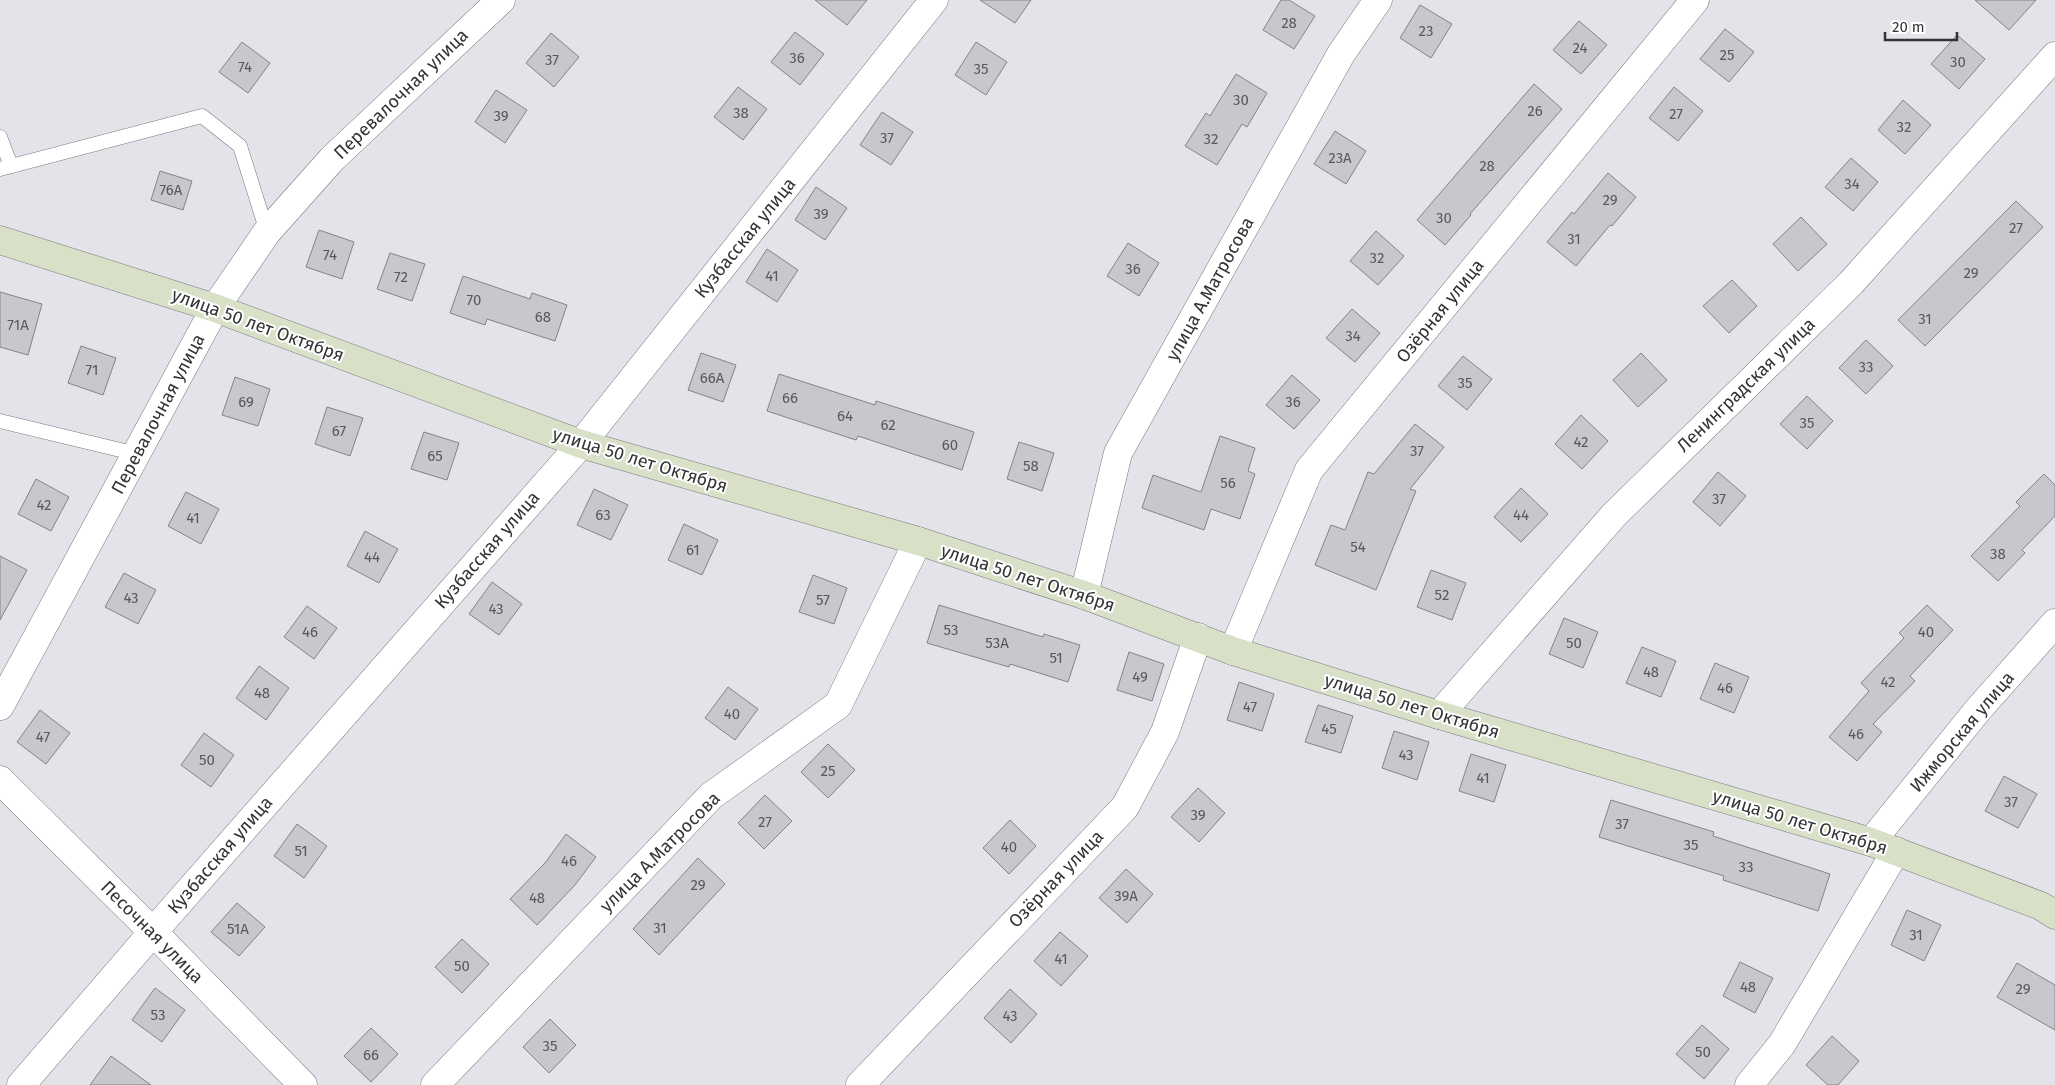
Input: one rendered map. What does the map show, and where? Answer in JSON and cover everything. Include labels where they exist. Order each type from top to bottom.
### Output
[{"type":"main road","name":"улица 50 лет Октября","points":[[0,240],[214,308],[581,444],[918,541],[1084,595],[1233,651],[1439,715],[1871,842],[2040,906],[2055,915]]},
{"type":"street","name":"Перевалочная улица","points":[[0,706],[214,308],[266,232],[332,159],[501,0]]},
{"type":"street","name":"Кузбасская улица","points":[[21,1085],[581,444],[934,0]]},
{"type":"street","name":"улица А.Матросова","points":[[1084,595],[1118,453],[1341,54],[1378,0]]},
{"type":"street","name":"Озёрная улица","points":[[1233,651],[1309,470],[1695,0]]},
{"type":"street","name":"Ленинградская улица","points":[[1439,715],[1614,515],[1850,283],[2055,56]]},
{"type":"street","name":"улица А.Матросова","points":[[435,1085],[711,796],[838,705],[918,541]]},
{"type":"street","name":"Ижморская улица","points":[[1871,842],[1977,711],[2055,623]]},
{"type":"street","name":"Озёрная улица","points":[[860,1085],[1125,806],[1165,732],[1198,637]]},
{"type":"street","name":"Песочная улица","points":[[0,780],[303,1085]]},
{"type":"street","points":[[1749,1085],[1782,1044],[1896,851]]},
{"type":"lane","points":[[0,137],[5,168],[202,116],[240,146],[266,232]]},
{"type":"lane","points":[[0,421],[137,454]]},
{"type":"building","points":[[815,0],[867,0],[847,25]]},
{"type":"building","points":[[980,0],[1031,0],[1015,23]]},
{"type":"building","points":[[1281,0],[1289,0],[1315,16],[1294,49],[1263,30]]},
{"type":"building","points":[[1975,0],[2036,0],[2009,30]]},
{"type":"building","points":[[1420,5],[1452,24],[1431,58],[1400,38]]},
{"type":"building","points":[[1579,21],[1607,45],[1581,74],[1553,50]]},
{"type":"building","points":[[1725,29],[1754,52],[1729,82],[1700,59]]},
{"type":"building","points":[[795,32],[824,54],[800,85],[771,62]]},
{"type":"building","points":[[551,33],[579,57],[554,87],[526,63]]},
{"type":"building","points":[[1957,35],[1985,59],[1959,89],[1931,64]]},
{"type":"building","points":[[242,42],[270,63],[248,93],[219,72]]},
{"type":"building","points":[[976,42],[1007,62],[986,95],[955,75]]},
{"type":"building","points":[[1236,74],[1267,93],[1247,127],[1242,124],[1217,165],[1185,146],[1206,113],[1210,116]]},
{"type":"building","points":[[1534,84],[1562,109],[1445,245],[1417,220]]},
{"type":"building","points":[[738,87],[767,109],[743,140],[714,117]]},
{"type":"building","points":[[1674,87],[1703,111],[1678,141],[1649,118]]},
{"type":"building","points":[[496,90],[527,110],[505,143],[475,122]]},
{"type":"building","points":[[1903,100],[1931,125],[1905,154],[1878,130]]},
{"type":"building","points":[[882,112],[913,132],[891,165],[860,145]]},
{"type":"building","points":[[1335,131],[1366,151],[1346,184],[1314,164]]},
{"type":"building","points":[[1851,158],[1878,182],[1853,211],[1825,187]]},
{"type":"building","points":[[160,171],[192,181],[183,210],[151,200]]},
{"type":"building","points":[[1608,173],[1636,197],[1576,266],[1547,242],[1572,212],[1574,214]]},
{"type":"building","points":[[816,187],[847,208],[825,240],[795,220]]},
{"type":"building","points":[[2016,201],[2043,227],[1925,346],[1898,320]]},
{"type":"building","points":[[1801,217],[1827,244],[1798,271],[1773,244]]},
{"type":"building","points":[[319,230],[354,242],[342,279],[306,267]]},
{"type":"building","points":[[1376,231],[1404,256],[1378,285],[1350,261]]},
{"type":"building","points":[[1128,243],[1159,263],[1139,296],[1107,276]]},
{"type":"building","points":[[767,249],[798,270],[777,302],[746,282]]},
{"type":"building","points":[[390,253],[425,264],[412,301],[377,289]]},
{"type":"building","points":[[463,276],[530,299],[532,293],[567,305],[555,341],[487,319],[485,325],[450,313]]},
{"type":"building","points":[[1732,280],[1757,306],[1729,333],[1703,306]]},
{"type":"building","points":[[0,292],[42,304],[28,355],[0,347]]},
{"type":"building","points":[[1352,309],[1380,333],[1355,362],[1326,338]]},
{"type":"building","points":[[1866,340],[1893,366],[1866,394],[1839,368]]},
{"type":"building","points":[[81,346],[116,358],[103,395],[68,383]]},
{"type":"building","points":[[701,353],[736,365],[723,402],[688,390]]},
{"type":"building","points":[[1641,353],[1667,380],[1638,407],[1613,380]]},
{"type":"building","points":[[1463,356],[1492,379],[1467,410],[1438,386]]},
{"type":"building","points":[[779,374],[875,405],[876,401],[974,432],[962,470],[858,436],[856,440],[767,411]]},
{"type":"building","points":[[1292,375],[1320,400],[1294,429],[1266,405]]},
{"type":"building","points":[[235,377],[270,389],[258,426],[222,415]]},
{"type":"building","points":[[1807,396],[1833,421],[1807,449],[1780,424]]},
{"type":"building","points":[[327,407],[363,418],[350,456],[315,444]]},
{"type":"building","points":[[1581,415],[1608,441],[1582,469],[1555,444]]},
{"type":"building","points":[[1415,424],[1444,447],[1410,489],[1416,491],[1376,590],[1315,565],[1331,525],[1345,530],[1368,472],[1374,474]]},
{"type":"building","points":[[424,432],[459,443],[447,480],[411,469]]},
{"type":"building","points":[[1220,436],[1255,448],[1248,471],[1255,474],[1240,519],[1211,509],[1204,530],[1142,508],[1153,475],[1201,492]]},
{"type":"building","points":[[1019,442],[1054,453],[1042,491],[1007,479]]},
{"type":"building","points":[[1718,472],[1746,496],[1720,526],[1693,502]]},
{"type":"building","points":[[2044,474],[2055,485],[2055,516],[2022,550],[2025,553],[1998,581],[1971,556],[2020,506],[2016,502]]},
{"type":"building","points":[[36,479],[69,497],[51,531],[18,514]]},
{"type":"building","points":[[1521,488],[1548,514],[1521,542],[1494,517]]},
{"type":"building","points":[[594,489],[628,505],[611,540],[577,525]]},
{"type":"building","points":[[186,492],[219,509],[201,544],[168,526]]},
{"type":"building","points":[[684,524],[718,540],[702,575],[668,560]]},
{"type":"building","points":[[365,531],[398,549],[379,583],[347,566]]},
{"type":"building","points":[[0,556],[27,570],[0,620]]},
{"type":"building","points":[[1431,570],[1466,583],[1452,620],[1417,607]]},
{"type":"building","points":[[124,573],[156,590],[138,624],[105,607]]},
{"type":"building","points":[[813,575],[847,588],[834,624],[799,612]]},
{"type":"building","points":[[492,582],[522,604],[499,635],[469,614]]},
{"type":"building","points":[[939,605],[1043,637],[1044,634],[1080,645],[1068,682],[1010,664],[1009,667],[927,643]]},
{"type":"building","points":[[1927,605],[1953,630],[1910,676],[1915,681],[1873,724],[1882,732],[1857,761],[1829,737],[1869,691],[1861,683],[1904,638],[1899,633]]},
{"type":"building","points":[[307,606],[337,628],[314,659],[284,637]]},
{"type":"building","points":[[1564,618],[1598,632],[1583,668],[1549,654]]},
{"type":"building","points":[[1642,647],[1676,661],[1661,697],[1626,683]]},
{"type":"building","points":[[1129,652],[1164,664],[1152,701],[1117,690]]},
{"type":"building","points":[[1715,663],[1749,677],[1734,713],[1700,699]]},
{"type":"building","points":[[259,666],[289,688],[266,720],[236,698]]},
{"type":"building","points":[[1239,682],[1274,694],[1262,731],[1227,720]]},
{"type":"building","points":[[728,687],[758,709],[735,740],[705,718]]},
{"type":"building","points":[[1318,705],[1353,716],[1341,753],[1305,742]]},
{"type":"building","points":[[40,710],[70,733],[46,764],[17,742]]},
{"type":"building","points":[[1394,731],[1429,742],[1417,780],[1382,768]]},
{"type":"building","points":[[204,733],[234,755],[211,787],[181,765]]},
{"type":"building","points":[[828,744],[855,770],[828,798],[801,772]]},
{"type":"building","points":[[1471,754],[1506,765],[1494,802],[1459,791]]},
{"type":"building","points":[[2004,776],[2037,794],[2018,828],[1985,811]]},
{"type":"building","points":[[1198,788],[1225,813],[1199,842],[1171,817]]},
{"type":"building","points":[[765,795],[792,821],[764,849],[738,823]]},
{"type":"building","points":[[1611,800],[1714,832],[1713,836],[1830,874],[1818,911],[1723,880],[1724,876],[1599,837]]},
{"type":"building","points":[[1010,820],[1036,846],[1009,874],[983,848]]},
{"type":"building","points":[[297,824],[327,846],[304,878],[274,856]]},
{"type":"building","points":[[566,834],[596,857],[575,885],[537,925],[510,899],[545,863]]},
{"type":"building","points":[[698,858],[725,884],[659,955],[633,929]]},
{"type":"building","points":[[1126,869],[1153,894],[1127,923],[1099,898]]},
{"type":"building","points":[[237,903],[265,927],[239,956],[211,932]]},
{"type":"building","points":[[1907,910],[1941,925],[1924,961],[1891,945]]},
{"type":"building","points":[[1060,932],[1088,956],[1061,986],[1034,961]]},
{"type":"building","points":[[462,939],[489,964],[462,993],[435,967]]},
{"type":"building","points":[[1740,962],[1773,978],[1755,1013],[1723,996]]},
{"type":"building","points":[[2017,963],[2055,985],[2055,1030],[1997,997]]},
{"type":"building","points":[[155,988],[185,1010],[162,1042],[132,1020]]},
{"type":"building","points":[[1010,989],[1037,1014],[1011,1043],[984,1018]]},
{"type":"building","points":[[550,1019],[576,1045],[549,1073],[523,1047]]},
{"type":"building","points":[[1702,1025],[1729,1049],[1704,1079],[1676,1054]]},
{"type":"building","points":[[371,1028],[398,1054],[371,1082],[344,1056]]},
{"type":"building","points":[[1832,1036],[1859,1061],[1838,1085],[1828,1085],[1806,1065]]},
{"type":"building","points":[[111,1056],[151,1085],[90,1085]]}]
